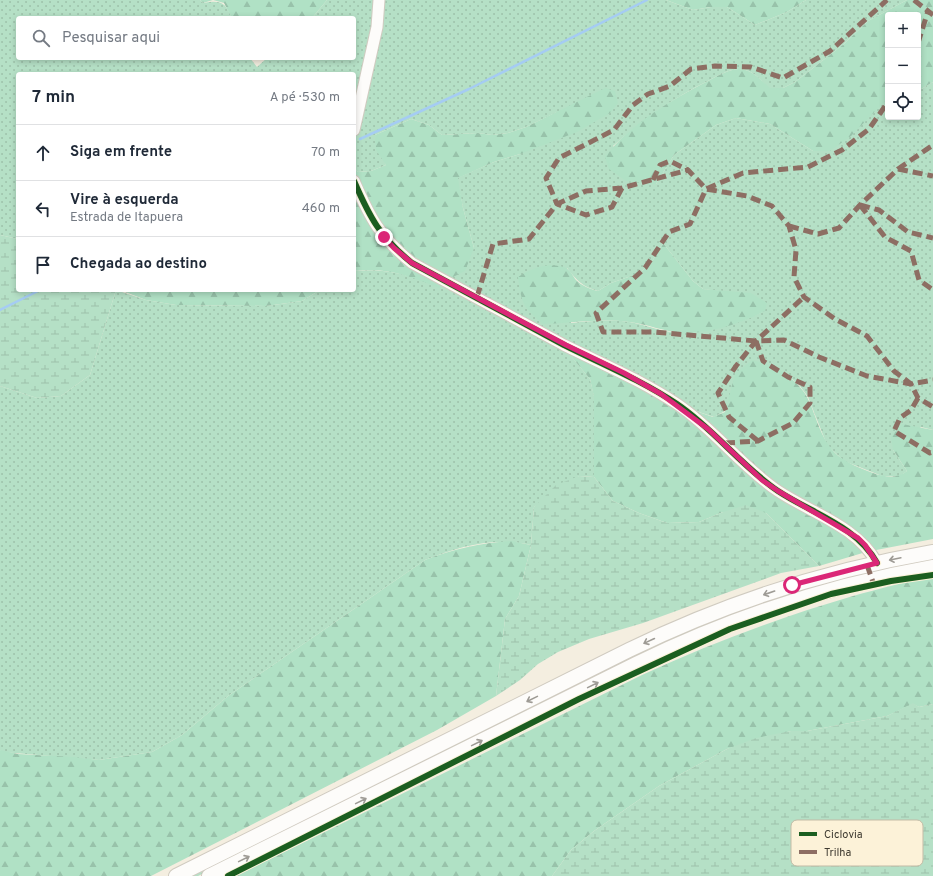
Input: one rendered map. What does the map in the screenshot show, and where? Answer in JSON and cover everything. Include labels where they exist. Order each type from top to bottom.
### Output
[{"type":"main road","points":[[176,876],[676,629],[778,590],[877,563],[933,552]]},
{"type":"main road","points":[[209,876],[622,671],[688,640],[749,616],[810,595],[866,580],[933,567]]},
{"type":"street","points":[[356,121],[377,27],[379,0]]},
{"type":"street","points":[[356,185],[374,225],[394,248],[412,263],[566,345],[624,373],[672,401],[708,429],[767,483],[858,538],[865,545],[877,563]]},
{"type":"green space","points":[[0,0],[200,0],[203,3],[222,3],[227,8],[231,16],[16,16],[16,60],[252,60],[257,67],[265,60],[356,60],[356,16],[314,16],[327,0],[666,0],[693,10],[711,7],[727,7],[755,25],[787,12],[806,0],[907,0],[868,21],[844,44],[795,82],[783,88],[770,89],[756,76],[744,69],[727,71],[670,102],[635,127],[613,146],[656,184],[674,155],[716,125],[736,118],[770,124],[813,151],[885,100],[885,120],[921,120],[921,89],[933,82],[933,430],[921,427],[893,450],[907,471],[900,476],[882,476],[844,461],[827,445],[808,397],[800,386],[789,376],[714,417],[666,401],[571,356],[590,379],[594,396],[594,477],[579,476],[534,507],[531,545],[503,542],[477,544],[425,560],[228,696],[182,735],[152,752],[99,760],[2,752],[0,750],[0,386],[37,398],[61,396],[90,375],[115,292],[122,292],[146,300],[176,305],[266,306],[302,301],[317,292],[356,292],[356,271],[383,271],[412,277],[474,248],[463,208],[457,178],[494,162],[520,154],[557,112],[526,127],[508,133],[492,135],[478,133],[442,135],[429,125],[411,119],[375,135],[386,165],[371,171],[358,172],[356,170],[356,72],[16,72],[16,239],[0,235]],"holes":[[[663,243],[693,281],[703,289],[719,291],[764,311],[725,326],[693,333],[670,332],[622,321],[571,323],[567,268],[580,282],[598,291],[611,283],[640,273],[653,260]]]},
{"type":"green space","points":[[200,0],[213,0],[203,3]]},
{"type":"green space","points":[[213,0],[327,0],[314,16],[231,16],[224,3]]},
{"type":"green space","points":[[666,0],[806,0],[787,12],[755,25],[727,7],[711,7],[693,10]]},
{"type":"green space","points":[[907,0],[933,0],[933,82],[921,89],[921,12],[885,12],[885,101],[851,136],[830,151],[813,151],[770,124],[736,118],[716,125],[674,155],[656,184],[626,181],[609,169],[605,157],[615,145],[639,123],[680,96],[723,73],[739,69],[744,69],[752,73],[760,78],[770,88],[783,88],[795,82],[844,44],[868,21]]},
{"type":"green space","points":[[605,88],[615,91],[618,103],[610,113],[577,132],[520,154],[494,162],[458,178],[463,208],[474,248],[465,271],[449,279],[439,288],[408,276],[387,271],[356,271],[356,170],[358,172],[371,171],[386,165],[376,150],[375,135],[411,119],[429,125],[442,135],[478,133],[492,135],[508,133],[526,127]]},
{"type":"green space","points":[[0,235],[16,239],[16,292],[115,292],[90,375],[61,396],[37,398],[0,386]]},
{"type":"green space","points":[[663,243],[693,281],[703,289],[751,293],[767,303],[765,311],[746,320],[714,330],[683,333],[636,323],[618,321],[543,324],[524,304],[518,277],[535,268],[554,265],[566,268],[581,284],[598,291],[611,283],[640,273],[653,260]]},
{"type":"green space","points":[[125,292],[317,292],[302,301],[266,306],[176,305],[146,300]]},
{"type":"green space","points":[[570,355],[666,401],[713,417],[725,412],[735,374],[752,360],[771,366],[789,376],[802,389],[824,438],[835,453],[860,468],[882,476],[895,476],[903,474],[907,471],[893,450],[891,437],[902,424],[933,430],[933,539],[866,552],[819,566],[766,513],[723,512],[699,522],[667,523],[639,513],[613,501],[594,477],[594,397],[590,379]]},
{"type":"green space","points":[[579,476],[594,477],[613,501],[639,513],[667,523],[699,522],[723,512],[746,505],[766,513],[819,566],[781,573],[643,623],[589,639],[558,652],[538,664],[520,680],[496,696],[505,619],[519,596],[531,545],[534,507],[556,485]]},
{"type":"green space","points":[[511,541],[531,545],[519,596],[505,619],[496,696],[437,730],[151,876],[0,876],[0,750],[18,754],[99,760],[152,752],[182,735],[228,696],[425,560],[467,547]]},
{"type":"green space","points":[[933,556],[933,561],[634,659],[198,876],[187,876],[671,636],[807,585]]},
{"type":"green space","points":[[933,577],[933,704],[919,707],[913,704],[887,716],[807,731],[791,731],[727,749],[659,786],[594,831],[571,850],[552,876],[236,876],[642,675],[694,652],[746,631],[826,604],[893,585]]},
{"type":"green space","points":[[913,703],[919,707],[933,704],[933,876],[552,876],[571,850],[594,831],[659,786],[727,749],[756,738],[791,731],[807,731],[887,716]]},
{"type":"waterway","points":[[360,139],[469,89],[647,0]]},
{"type":"waterway","points":[[0,310],[36,292]]},
{"type":"marked path","points":[[622,188],[612,207],[586,215],[557,204],[546,178],[559,158],[614,130],[633,105],[648,94],[670,86],[691,69],[715,66],[751,67],[783,78],[830,51],[887,0]]},
{"type":"marked path","points":[[914,0],[933,15]]},
{"type":"marked path","points":[[921,33],[928,11]]},
{"type":"marked path","points":[[756,341],[654,332],[603,332],[596,313],[645,268],[669,232],[690,224],[706,189],[743,173],[808,167],[842,150],[869,129],[885,106]]},
{"type":"marked path","points":[[789,226],[818,234],[839,228],[860,205],[898,169],[933,145]]},
{"type":"marked path","points":[[653,180],[660,165],[670,161],[688,170]]},
{"type":"marked path","points":[[898,169],[933,176]]},
{"type":"marked path","points":[[477,297],[493,244],[529,239],[557,204],[586,191],[622,188],[688,170],[706,189],[747,196],[772,206],[789,226],[796,250],[794,277],[804,297],[835,319],[867,336],[894,371],[911,384],[918,398],[933,407]]},
{"type":"marked path","points":[[860,205],[885,237],[911,251],[919,280],[933,290]]},
{"type":"marked path","points":[[860,205],[879,210],[908,232],[933,238]]},
{"type":"marked path","points":[[758,441],[729,417],[718,393],[736,366],[756,341],[804,297]]},
{"type":"marked path","points":[[725,443],[758,441],[793,423],[810,403],[810,387],[788,377],[763,361],[756,341],[784,340],[819,357],[867,376],[911,384],[933,380]]},
{"type":"marked path","points":[[918,398],[911,410],[900,418],[894,431],[930,453],[933,452]]},
{"type":"marked path","points":[[867,565],[874,585]]},
{"type":"cycle path","points":[[356,186],[365,206],[377,226],[401,254],[412,263],[564,345],[635,380],[677,404],[778,491],[832,521],[858,539],[877,563]]},
{"type":"cycle path","points":[[228,876],[579,699],[730,629],[831,594],[891,581],[933,575]]},
{"type":"route","points":[[384,237],[394,248],[412,263],[566,345],[624,373],[678,405],[692,415],[724,443],[762,480],[858,538],[870,551],[877,563],[792,585]]}]
